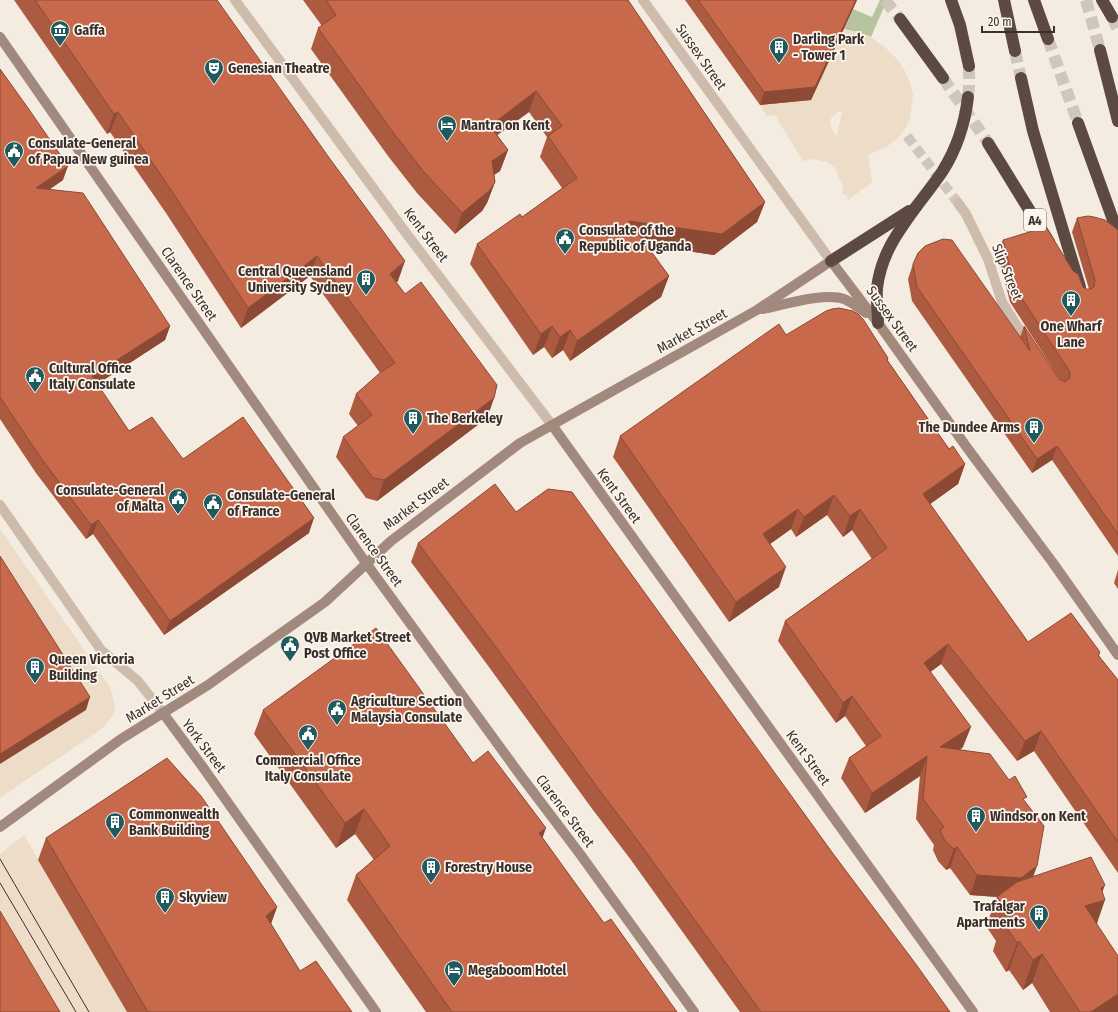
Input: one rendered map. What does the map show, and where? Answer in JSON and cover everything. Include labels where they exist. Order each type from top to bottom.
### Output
[{"type":"highway","points":[[951,0],[960,25],[969,66]]},
{"type":"highway","points":[[1004,0],[1015,51]]},
{"type":"highway","points":[[1034,0],[1048,40]]},
{"type":"highway","points":[[1102,0],[1112,17]]},
{"type":"highway","points":[[900,19],[943,78]]},
{"type":"highway","points":[[1100,50],[1118,121]]},
{"type":"highway","name":"A4","points":[[988,143],[1083,296],[1033,131],[1021,78]]},
{"type":"highway","points":[[878,323],[877,289],[881,265],[894,237],[942,172],[953,151],[962,129],[967,109],[968,97]]},
{"type":"highway","points":[[1078,123],[1117,231]]},
{"type":"highway","points":[[831,261],[916,207]]},
{"type":"street","name":"Kent Street","points":[[235,0],[406,233],[552,425],[973,1012]]},
{"type":"street","name":"Sussex Street","points":[[643,0],[831,261],[1053,563],[1118,655]]},
{"type":"street","name":"Clarence Street","points":[[0,36],[366,563],[694,1012]]},
{"type":"street","name":"Slip Street","points":[[958,203],[966,214],[988,258],[1002,302],[1034,353]]},
{"type":"street","name":"Market Street","points":[[0,827],[121,739],[208,685],[325,602],[390,541],[520,443],[757,310],[831,261]]},
{"type":"street","points":[[757,310],[808,299],[843,299],[857,306],[878,323]]},
{"type":"street","name":"York Street","points":[[0,505],[101,650],[138,681],[163,713],[376,1012]]},
{"type":"green space","points":[[880,0],[887,0],[871,37],[858,32],[843,29],[853,9],[872,17]]},
{"type":"shaded area","points":[[843,29],[858,32],[871,37],[888,50],[897,59],[905,71],[910,83],[913,94],[910,119],[904,131],[889,145],[868,155],[872,182],[848,200],[847,196],[842,193],[843,190],[841,182],[835,168],[827,162],[813,159],[803,161],[775,115],[767,116],[760,105],[811,100]],"holes":[[[839,111],[842,112],[837,135],[834,134],[830,123],[831,118]]]},
{"type":"shaded area","points":[[0,529],[110,687],[115,706],[114,713],[104,727],[0,798],[0,764],[86,710],[0,575]]},
{"type":"shaded area","points":[[24,835],[127,1012],[38,1012],[0,949],[0,854]]},
{"type":"building","points":[[35,0],[217,0],[330,159],[405,261],[390,274],[405,294],[421,282],[497,385],[494,398],[384,480],[373,478],[343,437],[372,415],[356,394],[381,372],[395,363],[317,256],[248,308],[118,112],[114,114]]},
{"type":"building","points":[[326,0],[628,0],[765,202],[722,234],[629,221],[669,276],[577,341],[570,330],[560,337],[552,326],[541,334],[477,244],[520,214],[522,217],[577,178],[548,136],[562,126],[536,91],[490,126],[508,150],[492,161],[495,182],[490,190],[462,213],[424,172],[395,135],[318,28],[336,15]]},
{"type":"building","name":"Darling Park - Tower 1","points":[[698,0],[856,0],[815,87],[764,92]]},
{"type":"building","points":[[0,69],[68,166],[36,188],[83,193],[170,326],[92,376],[129,431],[152,417],[183,459],[243,417],[314,518],[170,621],[98,520],[91,525],[41,458],[0,397]]},
{"type":"building","points":[[1088,216],[1105,220],[1118,230],[1118,534],[1057,446],[1037,459],[917,287],[913,264],[918,253],[925,246],[943,239],[952,240],[1030,351],[1024,326],[1059,379],[1065,382],[1070,378],[1070,372],[1015,288],[1003,240],[1046,227],[1073,271],[1078,274],[1083,287],[1090,289],[1094,287],[1095,280],[1077,218]]},
{"type":"building","points":[[839,308],[853,311],[863,319],[888,358],[887,360],[949,449],[953,446],[965,464],[923,494],[1028,642],[1071,613],[1100,652],[1098,655],[1118,680],[1118,842],[1041,731],[1025,741],[948,644],[924,663],[971,727],[940,747],[990,754],[1009,780],[1015,776],[1027,797],[1023,799],[1044,826],[1037,866],[1021,878],[977,875],[957,847],[954,849],[945,841],[940,830],[944,827],[923,799],[927,756],[872,793],[849,758],[881,736],[852,696],[843,703],[785,621],[887,548],[860,509],[850,516],[834,495],[804,517],[798,509],[763,534],[786,567],[736,602],[620,436],[779,324],[786,335],[826,311]]},
{"type":"building","points":[[495,484],[516,512],[548,489],[572,492],[834,855],[950,1012],[761,1012],[638,841],[418,543]]},
{"type":"building","name":"Queen Victoria Building","points":[[0,556],[90,697],[0,754]]},
{"type":"building","points":[[376,628],[473,763],[488,751],[546,828],[539,833],[604,923],[611,919],[677,1012],[452,1012],[356,875],[390,846],[364,809],[345,823],[263,710]]},
{"type":"building","points":[[167,758],[201,796],[277,907],[266,916],[300,971],[316,961],[352,1012],[148,1012],[46,838]]},
{"type":"building","points":[[1091,857],[1105,885],[1101,888],[1105,900],[1085,906],[1118,956],[1118,994],[1091,1012],[1080,1012],[1042,954],[1033,960],[1019,941],[1017,943],[1003,922],[1011,918],[997,897],[1017,882]]},
{"type":"building","points":[[0,911],[60,1012],[0,1012]]},
{"type":"tunnel","points":[[885,0],[900,19]]},
{"type":"tunnel","points":[[1086,0],[1100,50]]},
{"type":"tunnel","points":[[1112,17],[1118,29]]},
{"type":"tunnel","points":[[1048,39],[1078,123]]},
{"type":"tunnel","points":[[1015,51],[1021,78]]},
{"type":"tunnel","points":[[968,97],[969,66]]},
{"type":"tunnel","points":[[943,78],[988,143]]},
{"type":"tunnel","points":[[907,136],[958,203]]},
{"type":"tram line","points":[[0,859],[89,1012]]},
{"type":"tram line","points":[[0,883],[76,1012]]},
{"type":"place","name":"Gaffa","points":[[60,47]]},
{"type":"place","name":"Darling Park - Tower 1","points":[[779,64]]},
{"type":"place","name":"Genesian Theatre","points":[[214,85]]},
{"type":"place","name":"Mantra on Kent","points":[[447,142]]},
{"type":"place","name":"Consulate-General of Papua New guinea","points":[[14,168]]},
{"type":"place","name":"Consulate of the Republic of Uganda","points":[[565,255]]},
{"type":"place","name":"Central Queensland University Sydney","points":[[366,296]]},
{"type":"place","name":"One Wharf Lane","points":[[1071,317]]},
{"type":"place","name":"Cultural Office Italy Consulate","points":[[35,393]]},
{"type":"place","name":"The Berkeley","points":[[413,435]]},
{"type":"place","name":"The Dundee Arms","points":[[1034,444]]},
{"type":"place","name":"Consulate-General of Malta","points":[[178,515]]},
{"type":"place","name":"Consulate-General of France","points":[[213,520]]},
{"type":"place","name":"QVB Market Street Post Office","points":[[290,662]]},
{"type":"place","name":"Queen Victoria Building","points":[[35,684]]},
{"type":"place","name":"Agriculture Section Malaysia Consulate","points":[[337,726]]},
{"type":"place","name":"Commercial Office Italy Consulate","points":[[308,751]]},
{"type":"place","name":"Windsor on Kent","points":[[976,833]]},
{"type":"place","name":"Commonwealth Bank Building","points":[[115,839]]},
{"type":"place","name":"Forestry House","points":[[431,884]]},
{"type":"place","name":"Skyview","points":[[165,914]]},
{"type":"place","name":"Trafalgar Apartments","points":[[1039,931]]},
{"type":"place","name":"Megaboom Hotel","points":[[454,987]]}]
